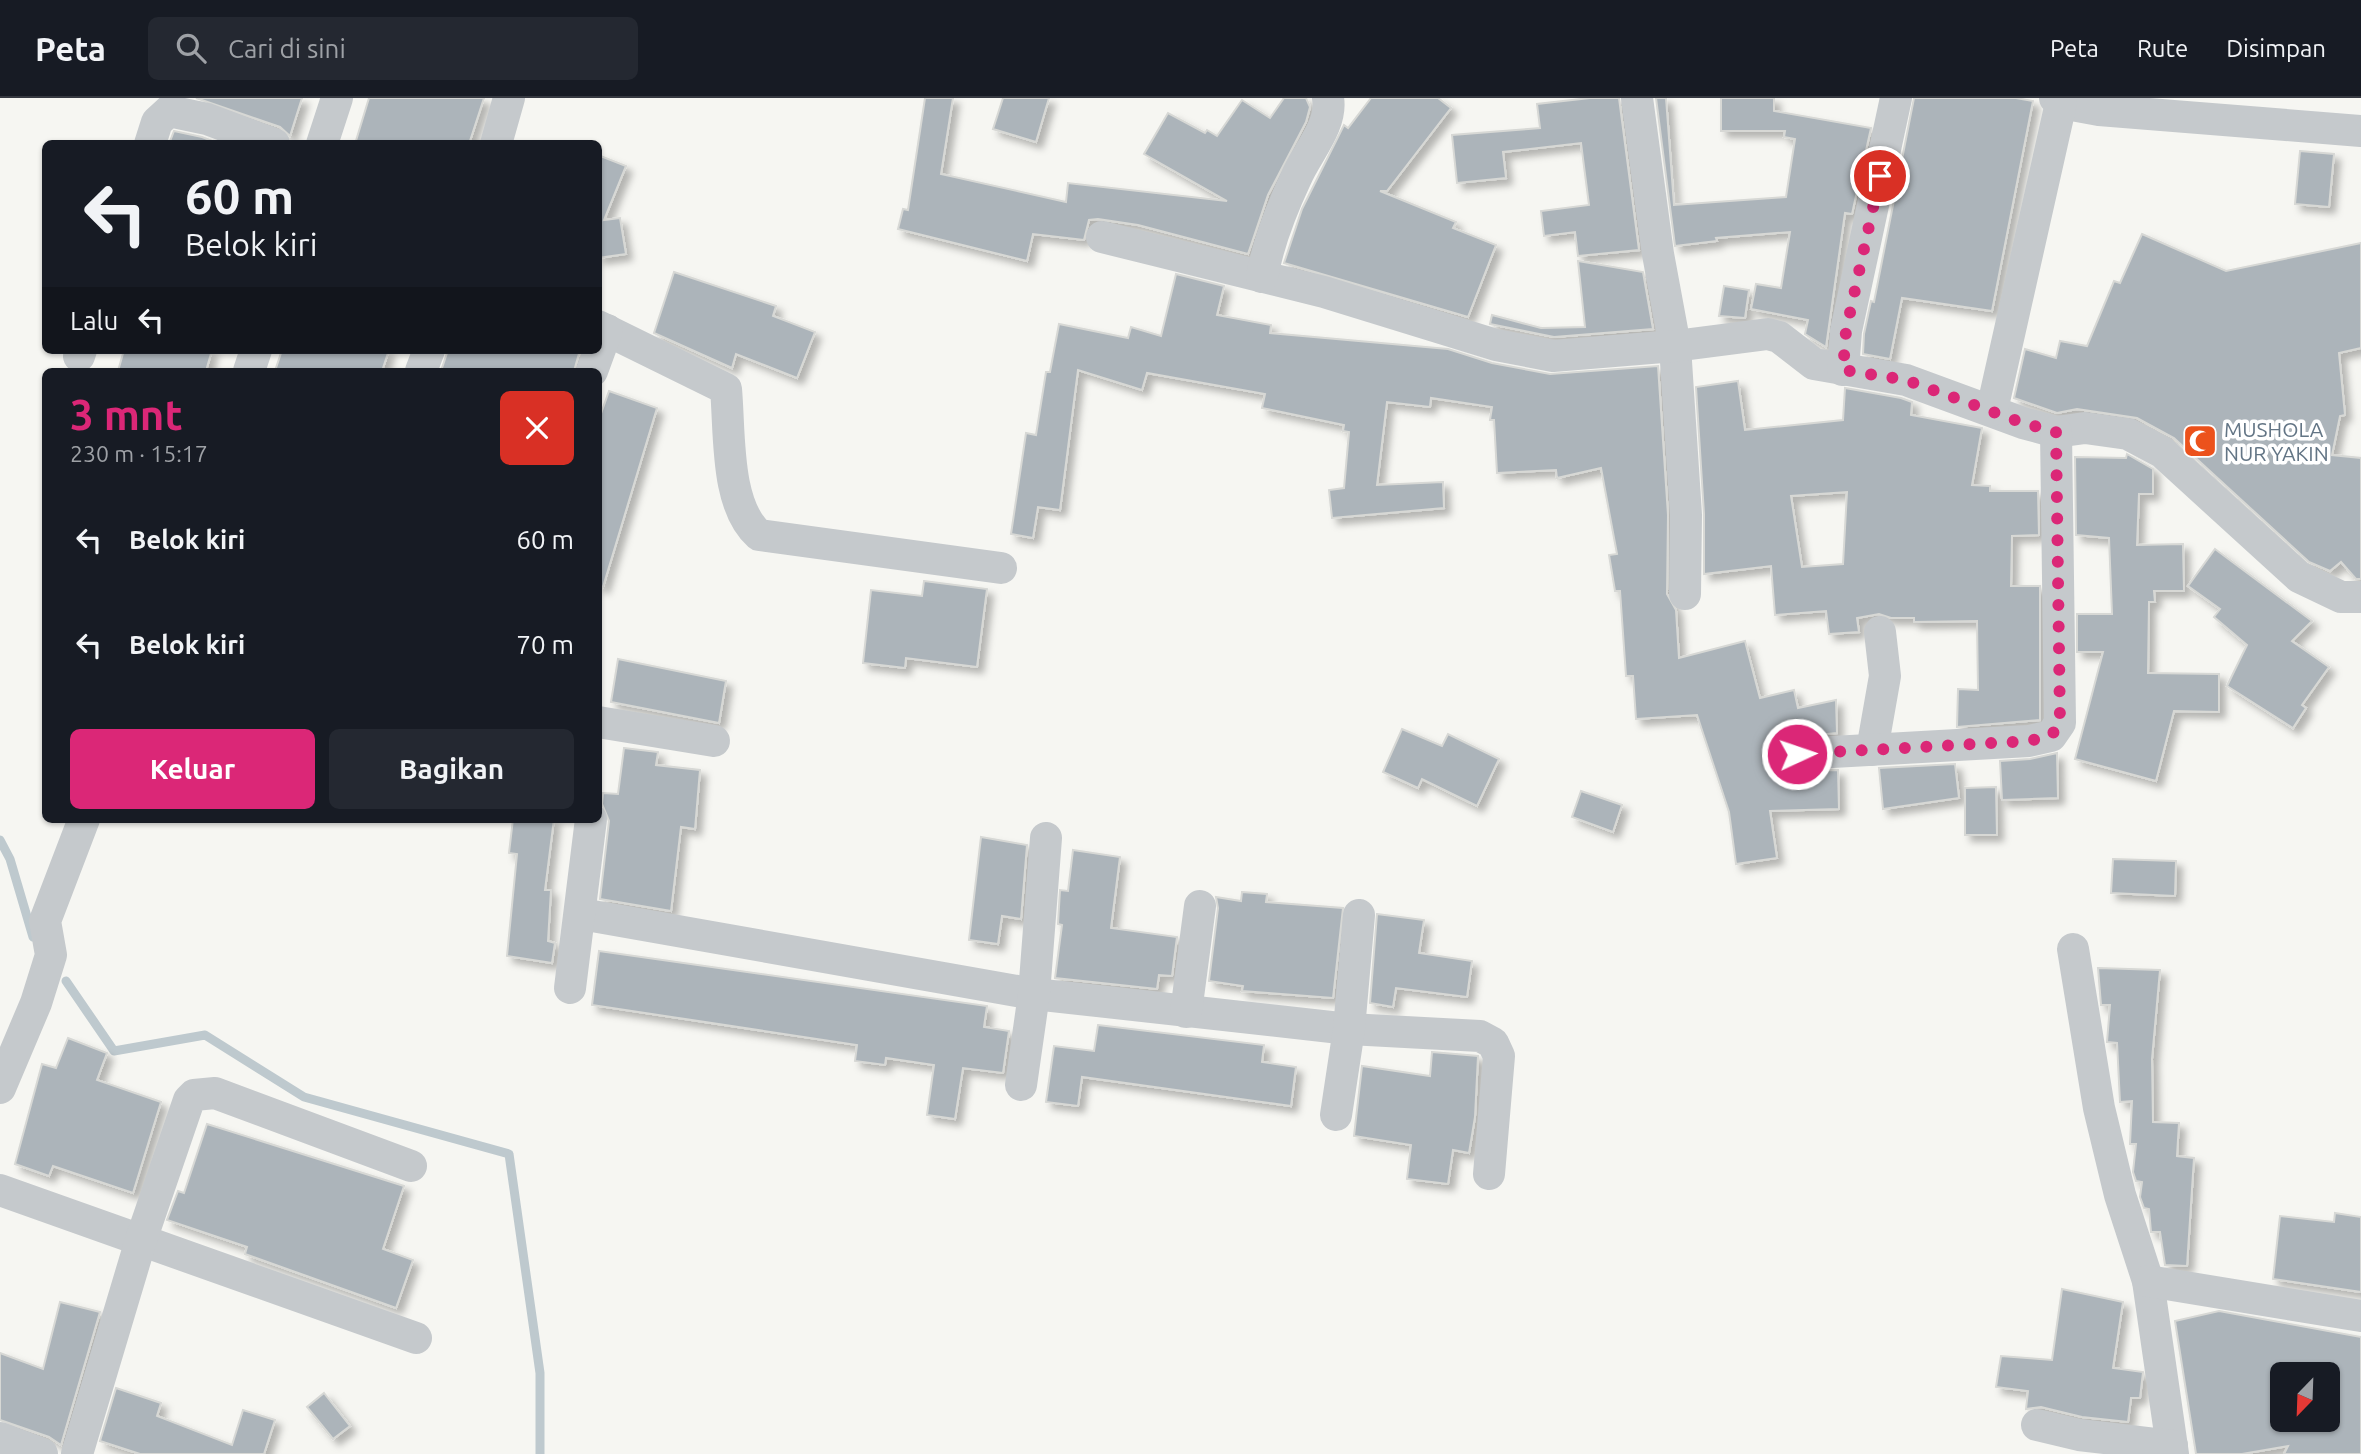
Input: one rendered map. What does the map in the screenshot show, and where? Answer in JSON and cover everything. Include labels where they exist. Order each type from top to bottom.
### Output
[{"type":"street","points":[[323,140],[337,98]]},
{"type":"street","points":[[497,140],[509,98]]},
{"type":"street","points":[[1262,277],[1266,252],[1290,191],[1329,111],[1328,98]]},
{"type":"street","points":[[1637,98],[1658,254],[1675,346],[1686,515],[1685,594]]},
{"type":"street","points":[[1843,370],[1846,331],[1896,98]]},
{"type":"street","points":[[1992,410],[2058,100],[2099,110],[2361,131]]},
{"type":"street","points":[[152,140],[163,115],[169,111],[178,111],[262,140]]},
{"type":"street","points":[[1102,237],[1324,292],[1496,345],[1553,356],[1675,346],[1768,334],[1779,337],[1814,364],[1906,380],[2056,432],[2085,428],[2128,434],[2162,452],[2299,577],[2341,597],[2361,597]]},
{"type":"street","points":[[603,328],[726,389],[737,502],[746,523],[759,535],[1001,568]]},
{"type":"street","points":[[1797,754],[2029,741],[2051,736],[2060,723],[2056,432]]},
{"type":"street","points":[[1872,750],[1885,676],[1880,632]]},
{"type":"street","points":[[602,732],[714,741]]},
{"type":"street","points":[[0,1088],[40,991],[51,955],[45,920],[82,823]]},
{"type":"street","points":[[570,988],[591,823]]},
{"type":"street","points":[[1021,1084],[1034,994],[1046,838]]},
{"type":"street","points":[[1186,1012],[1200,906]]},
{"type":"street","points":[[581,914],[1034,994],[1349,1029],[1463,1032],[1479,1035],[1493,1043],[1499,1056],[1489,1174]]},
{"type":"street","points":[[1336,1115],[1349,1029],[1359,915]]},
{"type":"street","points":[[2037,1424],[2172,1450],[2148,1281],[2120,1195],[2099,1108],[2073,949]]},
{"type":"street","points":[[77,1454],[141,1241],[189,1100],[201,1092],[215,1093],[411,1166]]},
{"type":"street","points":[[0,1190],[416,1338]]},
{"type":"street","points":[[2148,1281],[2361,1316]]},
{"type":"street","points":[[0,1438],[42,1454]]},
{"type":"building","points":[[196,98],[302,98],[290,136],[280,127]]},
{"type":"building","points":[[369,98],[484,98],[470,140],[356,140]]},
{"type":"building","points":[[925,98],[953,98],[941,174],[1066,202],[1068,183],[1227,201],[1144,154],[1168,113],[1205,133],[1207,130],[1217,136],[1242,100],[1270,118],[1284,98],[1306,98],[1310,107],[1306,122],[1268,195],[1248,254],[1138,225],[1098,219],[1089,220],[1084,240],[1033,234],[1027,261],[898,229],[903,209],[908,210]]},
{"type":"building","points":[[1003,98],[1049,98],[1036,142],[993,129]]},
{"type":"building","points":[[1371,98],[1438,98],[1451,108],[1387,191],[1380,191],[1456,222],[1453,228],[1496,245],[1468,317],[1284,263],[1302,209],[1344,125],[1348,128]]},
{"type":"building","points":[[1590,98],[1619,98],[1639,250],[1578,256],[1575,232],[1544,236],[1541,211],[1589,205],[1581,143],[1503,152],[1506,178],[1457,183],[1452,135],[1540,128],[1537,104]]},
{"type":"building","points":[[1656,98],[1666,98],[1674,205],[1786,197],[1795,139],[1784,137],[1785,131],[1721,131],[1721,98],[1774,98],[1774,111],[1871,128],[1852,214],[1845,213],[1826,347],[1805,334],[1808,320],[1751,309],[1756,284],[1781,288],[1790,232],[1716,238],[1717,241],[1675,246]]},
{"type":"building","points":[[1914,98],[2016,98],[2033,101],[1992,311],[1902,298],[1890,359],[1863,354],[1864,334],[1871,301],[1874,302]]},
{"type":"building","points":[[174,131],[210,140],[171,140]]},
{"type":"building","points":[[2300,151],[2334,154],[2329,207],[2295,204]]},
{"type":"building","points":[[602,157],[626,166],[604,220],[620,218],[626,254],[602,257]]},
{"type":"building","points":[[2142,234],[2226,271],[2361,243],[2361,348],[2339,353],[2345,415],[2340,416],[2332,455],[2361,458],[2361,579],[2356,579],[2341,562],[2330,571],[2309,562],[2174,438],[2137,418],[2077,409],[2057,413],[2014,398],[2025,349],[2056,358],[2060,341],[2087,346],[2114,281],[2120,283]]},
{"type":"building","points":[[1578,261],[1643,272],[1653,329],[1554,337],[1490,324],[1492,315],[1541,328],[1585,327]]},
{"type":"building","points":[[674,272],[776,306],[773,316],[815,332],[797,378],[736,354],[732,368],[654,333]]},
{"type":"building","points":[[1176,274],[1224,286],[1217,315],[1271,325],[1270,333],[1448,349],[1492,363],[1550,374],[1658,366],[1668,515],[1667,594],[1676,610],[1679,658],[1745,641],[1760,698],[1794,690],[1798,708],[1836,700],[1837,733],[1788,738],[1779,754],[1781,763],[1789,771],[1838,770],[1839,809],[1770,811],[1777,858],[1736,864],[1729,812],[1697,715],[1636,719],[1633,676],[1626,676],[1620,591],[1615,591],[1609,555],[1617,554],[1601,468],[1557,478],[1556,470],[1497,473],[1494,420],[1490,420],[1492,407],[1431,398],[1430,407],[1387,402],[1377,485],[1443,482],[1444,508],[1332,518],[1329,490],[1344,488],[1349,432],[1343,431],[1344,425],[1262,408],[1265,394],[1147,373],[1142,390],[1078,370],[1060,510],[1038,507],[1033,538],[1011,534],[1026,433],[1036,435],[1046,372],[1050,372],[1059,324],[1128,338],[1131,327],[1161,336]]},
{"type":"building","points":[[1724,286],[1749,290],[1745,318],[1719,316]]},
{"type":"building","points":[[123,354],[211,354],[207,368],[119,368]]},
{"type":"building","points":[[281,354],[388,354],[383,368],[276,368]]},
{"type":"building","points":[[447,354],[579,354],[575,368],[442,368]]},
{"type":"building","points":[[1738,381],[1745,430],[1843,420],[1845,388],[1912,402],[1911,415],[1982,428],[1972,485],[1990,486],[1990,491],[2038,491],[2039,535],[2012,536],[2011,586],[2040,586],[2040,720],[1957,727],[1958,689],[1978,690],[1977,621],[1914,622],[1914,618],[1891,618],[1879,614],[1857,618],[1859,632],[1829,634],[1826,611],[1775,615],[1771,566],[1704,574],[1704,514],[1696,387]],"holes":[[[1847,492],[1843,564],[1802,567],[1791,496]]]},
{"type":"building","points":[[609,391],[657,408],[603,587],[602,587],[602,411]]},
{"type":"building","points":[[2127,454],[2153,469],[2153,494],[2139,494],[2137,545],[2183,544],[2184,591],[2154,591],[2155,602],[2149,602],[2148,673],[2219,674],[2219,712],[2174,711],[2156,781],[2075,759],[2103,652],[2077,652],[2077,614],[2112,614],[2109,538],[2076,535],[2075,457],[2126,458]]},
{"type":"building","points":[[2215,549],[2312,621],[2292,641],[2329,667],[2302,705],[2306,708],[2293,728],[2227,686],[2247,645],[2214,617],[2220,609],[2188,586]]},
{"type":"building","points":[[924,581],[987,589],[977,667],[906,658],[905,668],[863,663],[871,590],[922,596]]},
{"type":"building","points":[[618,659],[726,681],[719,723],[611,702]]},
{"type":"building","points":[[1402,729],[1442,746],[1448,734],[1499,759],[1477,806],[1422,779],[1418,788],[1383,772]]},
{"type":"building","points":[[624,748],[658,752],[656,765],[700,770],[695,829],[681,827],[671,911],[600,899],[609,821],[602,804],[603,793],[618,794]]},
{"type":"building","points":[[2057,753],[2058,798],[2002,800],[2000,761],[2030,759]]},
{"type":"building","points":[[1955,764],[1959,798],[1883,809],[1879,768]]},
{"type":"building","points":[[1996,787],[1997,835],[1965,835],[1965,788]]},
{"type":"building","points":[[1581,791],[1622,805],[1613,832],[1572,817]]},
{"type":"building","points":[[513,823],[553,823],[545,890],[551,890],[548,941],[555,943],[552,963],[507,956],[517,854],[509,853]]},
{"type":"building","points":[[981,837],[1027,845],[1021,919],[1002,916],[998,944],[969,940]]},
{"type":"building","points":[[1073,850],[1120,857],[1111,928],[1177,937],[1172,976],[1159,975],[1157,989],[1055,978],[1062,925],[1058,924],[1060,890],[1068,891]]},
{"type":"building","points":[[2113,859],[2176,861],[2175,896],[2111,893]]},
{"type":"building","points":[[1242,892],[1267,894],[1266,902],[1343,908],[1333,998],[1242,991],[1243,986],[1209,981],[1218,908],[1216,897],[1241,901]]},
{"type":"building","points":[[1377,914],[1424,920],[1419,953],[1472,961],[1467,997],[1396,988],[1393,1007],[1370,1003]]},
{"type":"building","points":[[599,951],[987,1006],[984,1027],[1009,1031],[1003,1073],[963,1068],[955,1119],[927,1115],[934,1065],[886,1058],[885,1065],[855,1061],[857,1045],[592,1005]]},
{"type":"building","points":[[2098,968],[2160,970],[2152,1059],[2153,1122],[2179,1123],[2177,1156],[2194,1158],[2187,1266],[2165,1265],[2160,1232],[2151,1232],[2149,1209],[2144,1208],[2140,1197],[2142,1182],[2136,1181],[2133,1172],[2136,1144],[2130,1144],[2132,1101],[2120,1102],[2117,1043],[2107,1042],[2110,1005],[2101,1005]]},
{"type":"building","points":[[1098,1025],[1264,1045],[1262,1062],[1296,1067],[1291,1106],[1082,1077],[1078,1106],[1046,1102],[1054,1046],[1094,1051]]},
{"type":"building","points":[[68,1038],[107,1053],[97,1080],[161,1102],[133,1193],[53,1166],[49,1176],[15,1164],[42,1064],[56,1068]]},
{"type":"building","points":[[1432,1052],[1478,1056],[1475,1117],[1469,1153],[1453,1150],[1448,1184],[1407,1179],[1411,1145],[1354,1136],[1362,1066],[1430,1076]]},
{"type":"building","points":[[207,1124],[404,1186],[383,1249],[413,1260],[396,1308],[245,1254],[247,1247],[167,1220],[178,1191],[184,1193]]},
{"type":"building","points":[[2335,1213],[2361,1217],[2361,1292],[2273,1279],[2280,1216],[2334,1222]]},
{"type":"building","points":[[2062,1289],[2123,1302],[2113,1368],[2143,1372],[2140,1398],[2131,1398],[2128,1422],[2082,1417],[2041,1407],[2026,1409],[2028,1391],[1996,1387],[2001,1356],[2052,1360]]},
{"type":"building","points":[[60,1302],[100,1312],[61,1445],[49,1437],[0,1420],[0,1353],[43,1369]]},
{"type":"building","points":[[2219,1311],[2361,1337],[2361,1454],[2284,1454],[2288,1446],[2242,1454],[2196,1454],[2175,1321]]},
{"type":"building","points":[[116,1388],[161,1403],[157,1416],[232,1445],[243,1410],[275,1420],[264,1454],[140,1454],[100,1441]]},
{"type":"building","points":[[324,1393],[350,1426],[333,1439],[307,1407]]},
{"type":"waterway","points":[[0,840],[10,859],[33,937]]},
{"type":"waterway","points":[[66,981],[114,1051],[205,1035],[304,1097],[509,1154],[540,1373],[540,1454]]},
{"type":"place","name":"MUSHOLA NUR YAKIN","points":[[2200,441]]},
{"type":"route","points":[[1797,754],[2029,741],[2051,736],[2060,723],[2056,432],[2023,423],[1906,380],[1843,370],[1846,331],[1880,176]]}]
